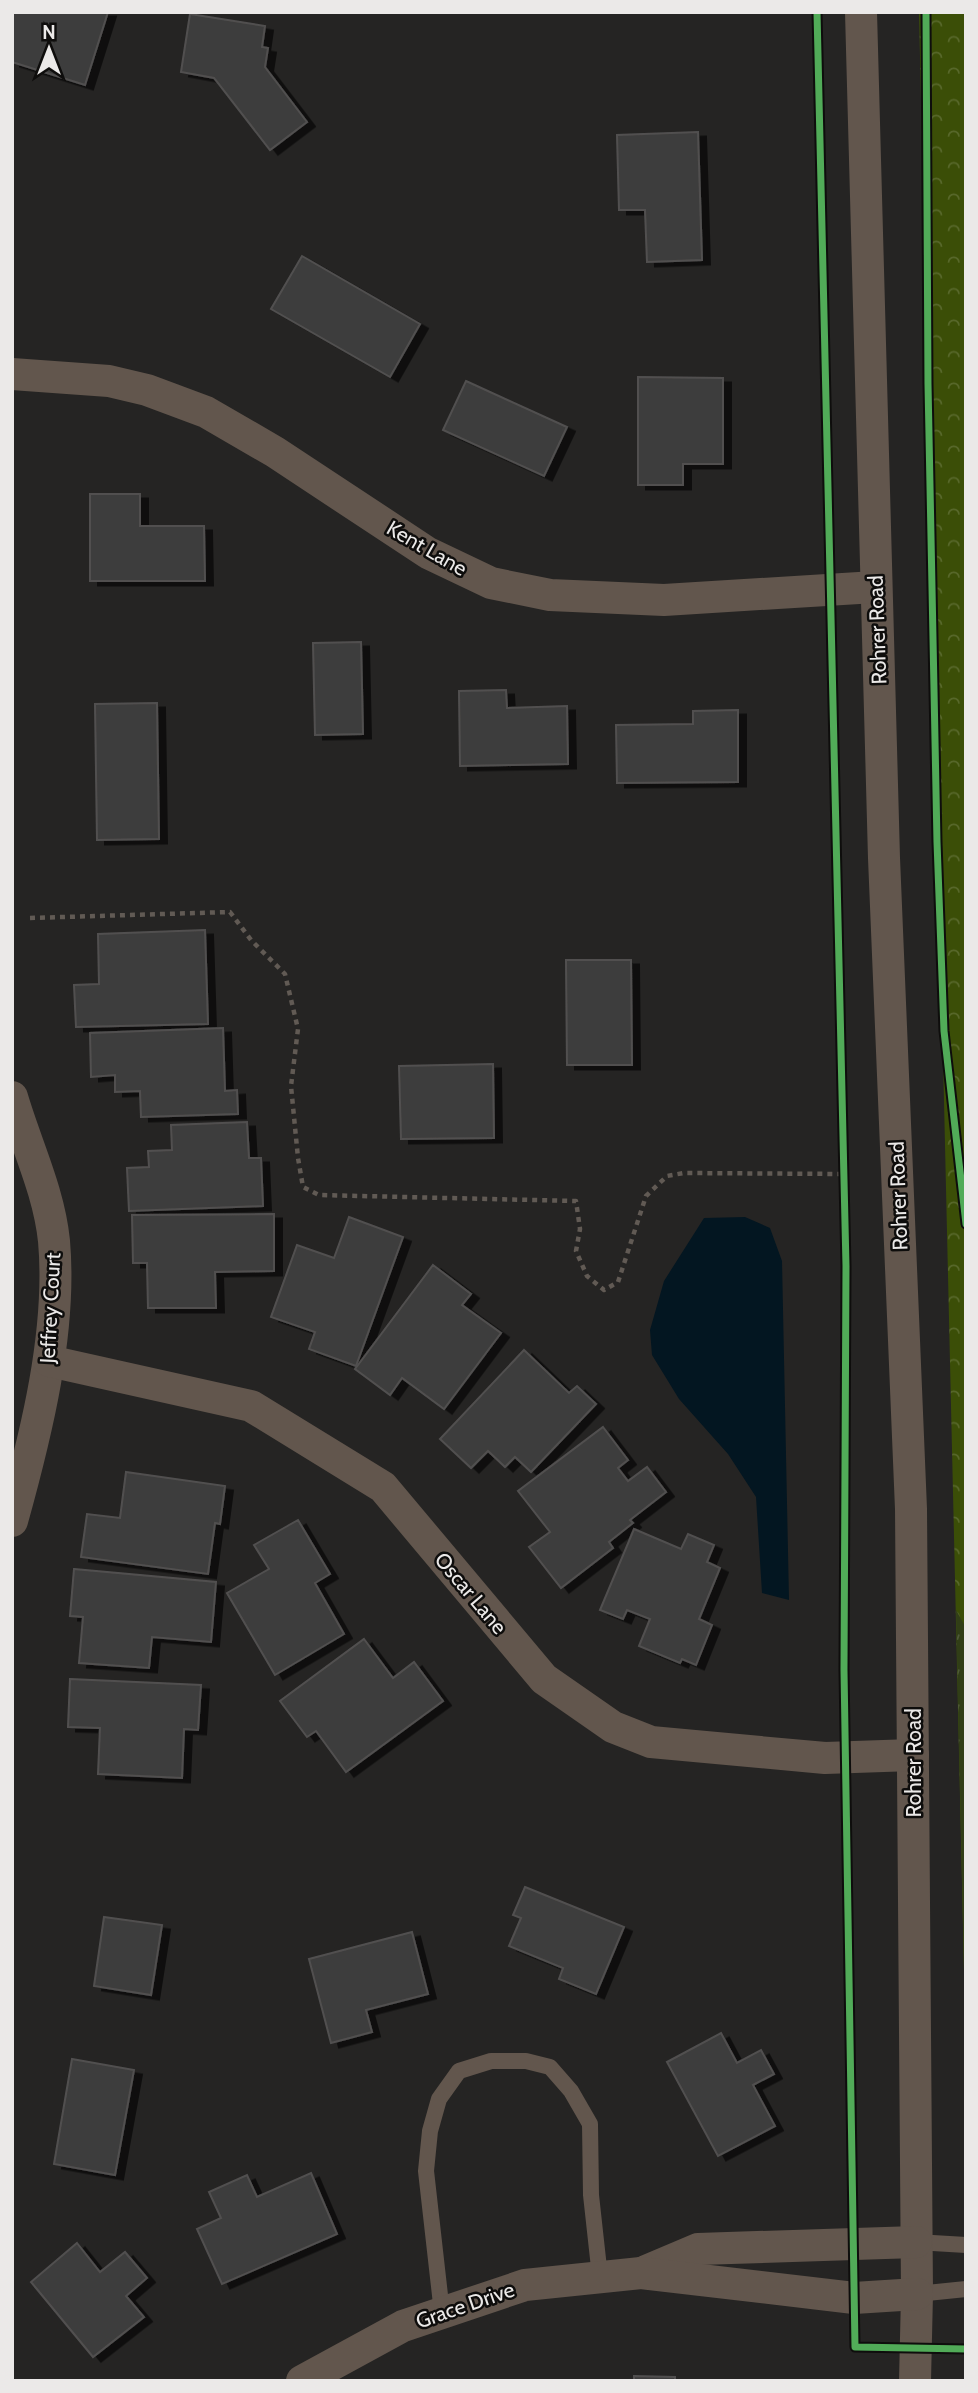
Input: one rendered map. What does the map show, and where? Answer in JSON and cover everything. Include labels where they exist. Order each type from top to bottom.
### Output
[{"type":"street","name":"Rohrer Road","points":[[861,12],[884,859],[911,1509],[917,2294],[915,2381]]},
{"type":"street","name":"Kent Lane","points":[[12,374],[109,381],[147,390],[206,412],[275,452],[428,553],[491,583],[550,595],[664,600],[875,587]]},
{"type":"street","name":"Jeffrey Court","points":[[12,1097],[39,1172],[54,1241],[54,1302],[49,1361],[12,1521]]},
{"type":"street","name":"Oscar Lane","points":[[49,1361],[251,1406],[383,1486],[544,1679],[613,1727],[651,1742],[825,1758],[913,1755]]},
{"type":"street","name":"Grace Drive","points":[[641,2273],[698,2249],[916,2242]]},
{"type":"street","name":"Grace Drive","points":[[302,2381],[403,2326],[525,2285],[641,2273],[854,2298],[917,2294]]},
{"type":"lane","points":[[442,2313],[426,2171],[430,2131],[439,2099],[459,2071],[491,2061],[526,2061],[550,2067],[572,2091],[590,2124],[591,2195],[600,2277]]},
{"type":"lane","points":[[916,2242],[966,2245]]},
{"type":"lane","points":[[917,2294],[966,2289]]},
{"type":"path","points":[[30,918],[230,912],[251,940],[285,974],[298,1029],[291,1086],[303,1187],[318,1195],[576,1201],[580,1229],[576,1251],[587,1276],[604,1290],[618,1282],[646,1196],[667,1176],[684,1173],[843,1174]]},
{"type":"path","points":[[843,1161],[844,1188]]},
{"type":"green space","points":[[919,12],[966,12],[966,2058]]},
{"type":"green space","points":[[956,1610],[966,1628],[966,2058]]},
{"type":"water","points":[[745,1217],[770,1228],[782,1261],[789,1600],[762,1593],[756,1497],[728,1454],[679,1399],[652,1355],[650,1330],[664,1281],[704,1218]]},
{"type":"building","points":[[12,12],[108,12],[85,85],[12,62]]},
{"type":"building","points":[[190,14],[265,26],[262,47],[268,48],[265,67],[307,122],[270,150],[214,78],[181,72]]},
{"type":"building","points":[[698,132],[702,260],[647,262],[645,210],[619,210],[617,135]]},
{"type":"building","points":[[302,256],[420,324],[390,377],[271,309]]},
{"type":"building","points":[[638,377],[723,378],[723,464],[683,464],[683,485],[638,485]]},
{"type":"building","points":[[466,381],[567,427],[544,476],[443,430]]},
{"type":"building","points":[[90,494],[140,494],[140,526],[204,526],[205,581],[90,581]]},
{"type":"building","points":[[361,642],[363,734],[315,735],[313,643]]},
{"type":"building","points":[[506,690],[507,708],[567,706],[568,764],[460,766],[459,691]]},
{"type":"building","points":[[157,703],[159,839],[97,840],[95,704]]},
{"type":"building","points":[[738,710],[738,782],[617,783],[616,725],[693,724],[693,711]]},
{"type":"building","points":[[205,930],[208,1024],[76,1027],[74,985],[99,984],[98,934]]},
{"type":"building","points":[[566,960],[631,960],[632,1065],[567,1065]]},
{"type":"building","points":[[223,1028],[225,1091],[237,1090],[238,1114],[141,1117],[140,1091],[115,1092],[115,1075],[91,1077],[90,1033]]},
{"type":"building","points":[[493,1064],[494,1138],[401,1139],[399,1066]]},
{"type":"building","points":[[247,1122],[249,1158],[261,1158],[263,1206],[129,1211],[127,1168],[149,1167],[148,1151],[172,1150],[171,1125]]},
{"type":"building","points":[[274,1214],[274,1271],[215,1272],[216,1308],[148,1308],[147,1263],[133,1263],[132,1215]]},
{"type":"building","points":[[349,1217],[403,1237],[356,1366],[309,1349],[315,1332],[271,1317],[297,1245],[334,1258]]},
{"type":"building","points":[[433,1265],[471,1294],[462,1305],[501,1333],[444,1409],[402,1378],[390,1395],[355,1369]]},
{"type":"building","points":[[524,1350],[569,1393],[577,1386],[596,1404],[531,1472],[515,1457],[505,1467],[488,1451],[471,1468],[440,1439]]},
{"type":"building","points":[[603,1427],[628,1460],[618,1468],[628,1481],[647,1467],[666,1492],[630,1520],[633,1523],[609,1542],[613,1548],[561,1588],[529,1547],[550,1532],[518,1491]]},
{"type":"building","points":[[126,1472],[225,1486],[220,1524],[215,1523],[208,1574],[81,1557],[87,1514],[120,1518]]},
{"type":"building","points":[[298,1520],[330,1574],[315,1583],[344,1634],[275,1675],[227,1593],[269,1569],[254,1545]]},
{"type":"building","points":[[634,1529],[681,1549],[688,1534],[714,1545],[707,1562],[720,1568],[699,1619],[712,1625],[696,1665],[682,1659],[680,1663],[639,1646],[650,1619],[627,1610],[623,1619],[600,1610]]},
{"type":"building","points":[[74,1569],[216,1582],[211,1642],[152,1637],[149,1668],[79,1663],[83,1617],[70,1616]]},
{"type":"building","points":[[364,1639],[393,1678],[414,1662],[443,1701],[346,1772],[316,1731],[307,1737],[280,1701]]},
{"type":"building","points":[[70,1679],[201,1685],[198,1730],[184,1729],[182,1778],[98,1774],[100,1728],[68,1727]]},
{"type":"building","points":[[525,1887],[624,1927],[596,1994],[559,1979],[563,1968],[509,1946],[521,1918],[513,1915]]},
{"type":"building","points":[[104,1917],[162,1925],[151,1995],[94,1986]]},
{"type":"building","points":[[412,1932],[428,1994],[366,2010],[372,2032],[331,2043],[309,1959]]},
{"type":"building","points":[[721,2033],[737,2063],[761,2050],[774,2074],[753,2085],[775,2126],[718,2156],[667,2062]]},
{"type":"building","points":[[72,2059],[134,2070],[115,2175],[54,2164]]},
{"type":"building","points":[[311,2173],[337,2234],[222,2284],[197,2229],[221,2218],[209,2192],[247,2175],[257,2197]]},
{"type":"building","points":[[77,2243],[100,2272],[125,2252],[147,2278],[126,2296],[144,2317],[93,2357],[31,2282]]},
{"type":"building","points":[[634,2376],[675,2377],[675,2381],[634,2381]]},
{"type":"cycle path","points":[[817,12],[846,1266],[844,1670],[855,2347],[966,2349]]},
{"type":"cycle path","points":[[926,12],[928,384],[937,842],[944,1031],[966,1224]]}]
